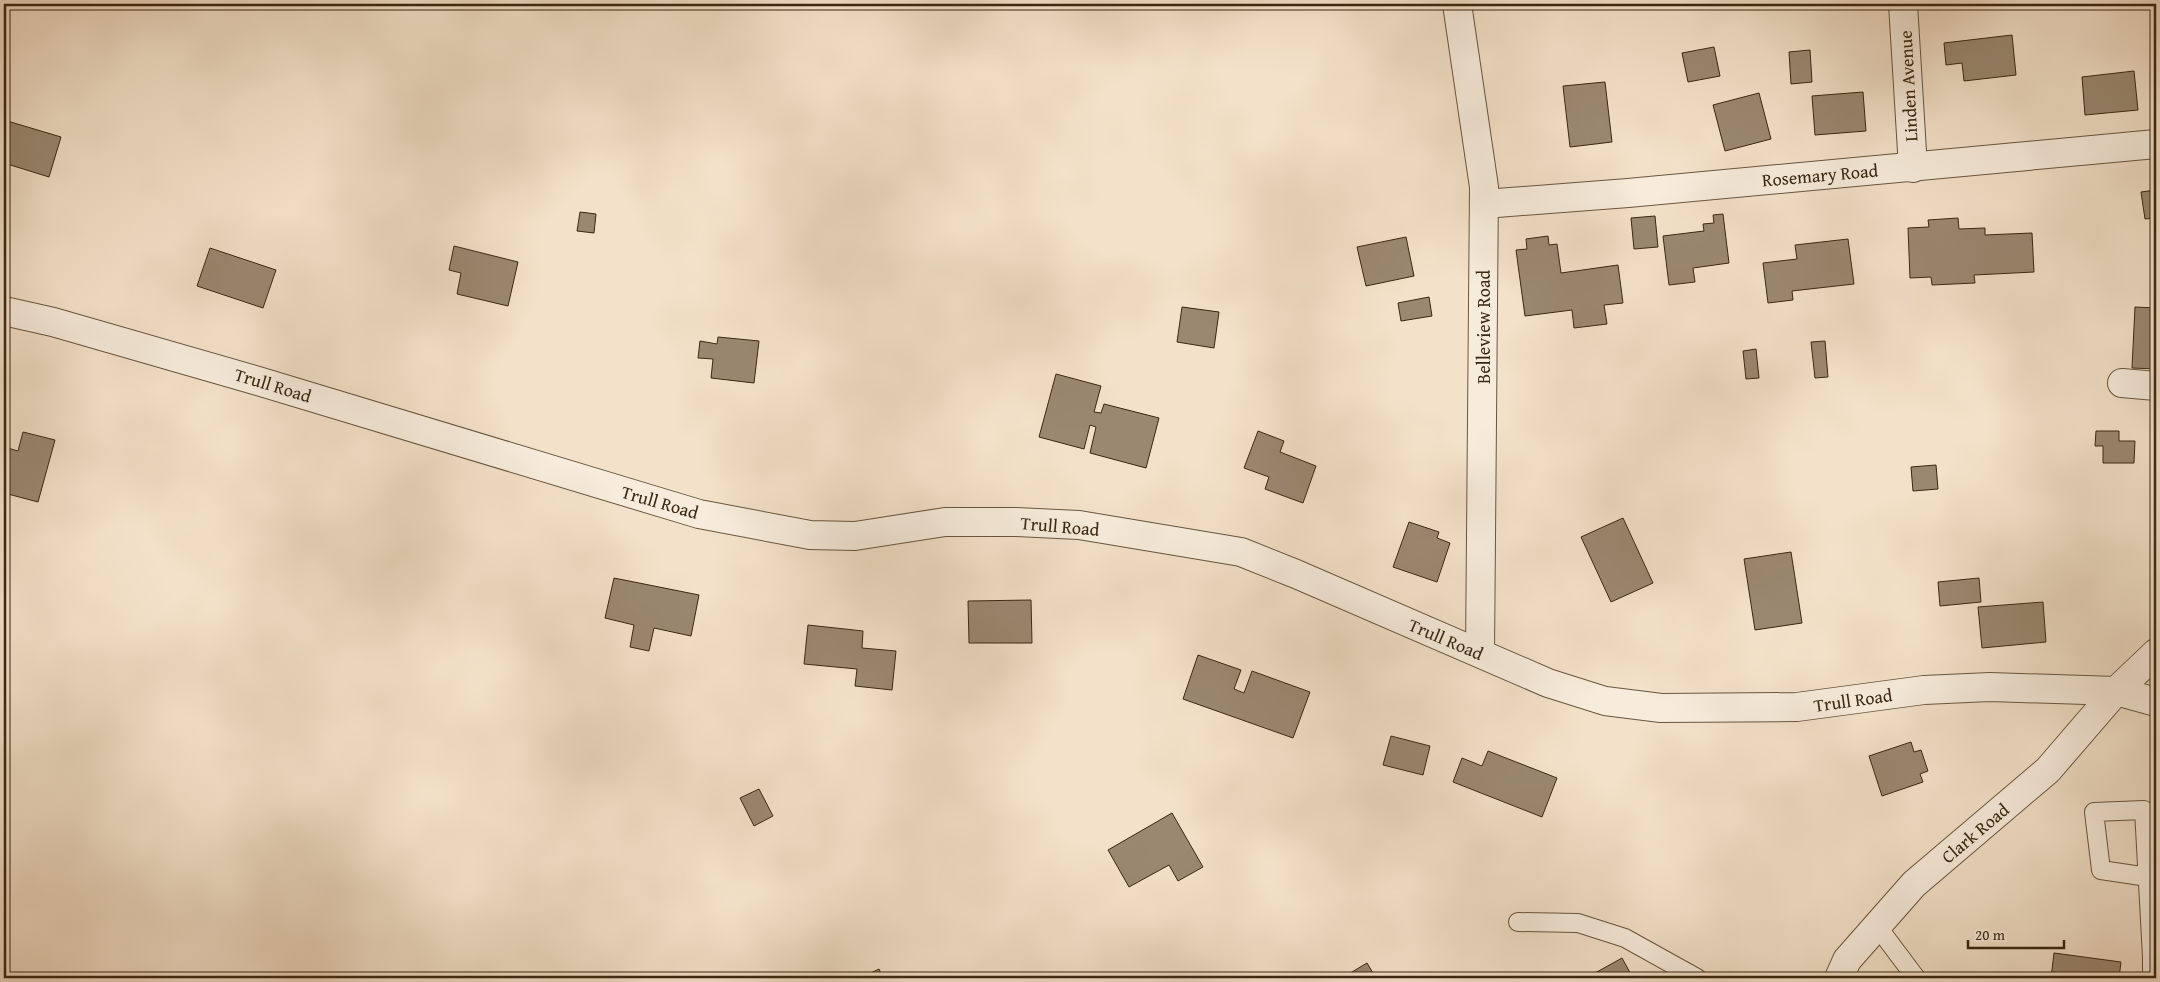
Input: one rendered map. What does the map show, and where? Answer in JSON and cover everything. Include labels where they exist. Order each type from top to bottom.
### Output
[{"type":"street","name":"Belleview Road","points":[[1456,4],[1484,187],[1480,653]]},
{"type":"street","name":"Linden Avenue","points":[[1903,4],[1913,168]]},
{"type":"street","name":"Rosemary Road","points":[[1484,204],[1913,168],[2156,144]]},
{"type":"street","name":"Trull Road","points":[[4,311],[54,322],[258,381],[699,514],[810,535],[855,536],[945,522],[1016,522],[1079,525],[1240,552],[1305,578],[1548,683],[1605,701],[1662,708],[1797,707],[1924,690],[1990,686],[2116,691],[2156,702]]},
{"type":"street","points":[[2122,383],[2156,386]]},
{"type":"street","points":[[2116,691],[2156,653]]},
{"type":"street","name":"Clark Road","points":[[1839,978],[1847,960],[1914,884],[2048,770],[2116,691]]},
{"type":"lane","points":[[2148,877],[2101,870],[2094,812],[2144,810],[2154,957],[2152,978]]},
{"type":"lane","points":[[1518,922],[1578,923],[1625,938],[1697,978]]},
{"type":"lane","points":[[1877,926],[1916,978]]},
{"type":"building","points":[[2012,35],[2016,75],[1964,81],[1962,63],[1946,65],[1944,43]]},
{"type":"building","points":[[1714,47],[1720,76],[1688,82],[1682,53]]},
{"type":"building","points":[[1810,50],[1812,82],[1791,84],[1789,52]]},
{"type":"building","points":[[2134,71],[2138,110],[2085,115],[2082,77]]},
{"type":"building","points":[[1605,82],[1612,142],[1570,147],[1563,86]]},
{"type":"building","points":[[1863,92],[1866,131],[1815,135],[1812,96]]},
{"type":"building","points":[[1759,93],[1771,139],[1725,151],[1713,105]]},
{"type":"building","points":[[4,120],[61,137],[49,177],[4,163]]},
{"type":"building","points":[[2156,190],[2156,218],[2145,219],[2141,192]]},
{"type":"building","points":[[580,212],[596,214],[594,233],[577,231]]},
{"type":"building","points":[[1723,214],[1729,263],[1693,268],[1695,282],[1669,285],[1663,236],[1704,231],[1703,224],[1714,223],[1713,215]]},
{"type":"building","points":[[1655,216],[1658,247],[1634,249],[1631,218]]},
{"type":"building","points":[[1958,218],[1959,229],[1985,228],[1985,235],[2032,233],[2034,272],[1974,275],[1975,283],[1932,285],[1931,277],[1910,278],[1908,228],[1929,227],[1928,220]]},
{"type":"building","points":[[1548,236],[1549,245],[1557,244],[1561,273],[1618,265],[1623,303],[1604,305],[1607,324],[1574,328],[1572,310],[1525,316],[1516,250],[1527,249],[1526,239]]},
{"type":"building","points":[[1406,237],[1414,276],[1366,286],[1357,247]]},
{"type":"building","points":[[1848,239],[1854,284],[1792,291],[1793,300],[1768,303],[1763,263],[1797,259],[1795,245]]},
{"type":"building","points":[[454,246],[518,262],[508,306],[457,294],[461,273],[449,270]]},
{"type":"building","points":[[210,248],[276,270],[263,308],[197,286]]},
{"type":"building","points":[[1429,297],[1432,316],[1401,321],[1398,303]]},
{"type":"building","points":[[1182,307],[1219,312],[1214,348],[1177,342]]},
{"type":"building","points":[[2135,307],[2156,308],[2156,369],[2132,368]]},
{"type":"building","points":[[718,337],[759,341],[754,383],[711,378],[713,359],[698,358],[700,341],[717,344]]},
{"type":"building","points":[[1825,341],[1828,377],[1815,378],[1811,342]]},
{"type":"building","points":[[1756,349],[1759,378],[1746,379],[1743,351]]},
{"type":"building","points":[[1056,374],[1101,386],[1094,412],[1101,413],[1104,404],[1159,418],[1146,468],[1090,453],[1096,427],[1090,425],[1084,449],[1039,437]]},
{"type":"building","points":[[1258,431],[1284,441],[1280,452],[1316,466],[1303,503],[1265,489],[1269,477],[1244,468]]},
{"type":"building","points":[[2096,431],[2119,431],[2119,441],[2135,441],[2134,463],[2103,463],[2103,446],[2095,446]]},
{"type":"building","points":[[23,432],[55,440],[38,502],[4,493],[4,447],[18,451]]},
{"type":"building","points":[[1936,465],[1938,489],[1913,491],[1911,467]]},
{"type":"building","points":[[1623,518],[1653,583],[1611,602],[1581,537]]},
{"type":"building","points":[[1409,522],[1439,532],[1437,538],[1450,543],[1437,582],[1393,567]]},
{"type":"building","points":[[1791,552],[1802,623],[1755,630],[1744,559]]},
{"type":"building","points":[[614,578],[699,595],[691,636],[654,628],[649,651],[630,647],[634,625],[605,618]]},
{"type":"building","points":[[1979,578],[1981,602],[1940,606],[1938,582]]},
{"type":"building","points":[[1031,600],[1032,643],[969,643],[968,601]]},
{"type":"building","points":[[2043,602],[2046,642],[1982,648],[1978,607]]},
{"type":"building","points":[[808,625],[863,631],[862,648],[896,651],[892,690],[855,686],[857,669],[804,664]]},
{"type":"building","points":[[1198,655],[1241,670],[1234,689],[1244,693],[1252,671],[1310,692],[1293,738],[1183,699]]},
{"type":"building","points":[[1391,736],[1430,746],[1423,775],[1383,765]]},
{"type":"building","points":[[1911,742],[1914,752],[1921,750],[1928,771],[1920,774],[1923,782],[1882,796],[1869,756]]},
{"type":"building","points":[[1488,751],[1557,778],[1542,817],[1453,782],[1462,758],[1482,766]]},
{"type":"building","points":[[759,789],[773,816],[754,826],[740,798]]},
{"type":"building","points":[[1172,813],[1203,867],[1178,881],[1169,865],[1129,887],[1108,850]]},
{"type":"building","points":[[2054,953],[2121,962],[2119,978],[2051,978]]},
{"type":"building","points":[[1622,958],[1633,978],[1586,978]]},
{"type":"building","points":[[1367,963],[1376,978],[1342,978]]},
{"type":"building","points":[[879,969],[883,978],[860,978]]}]
